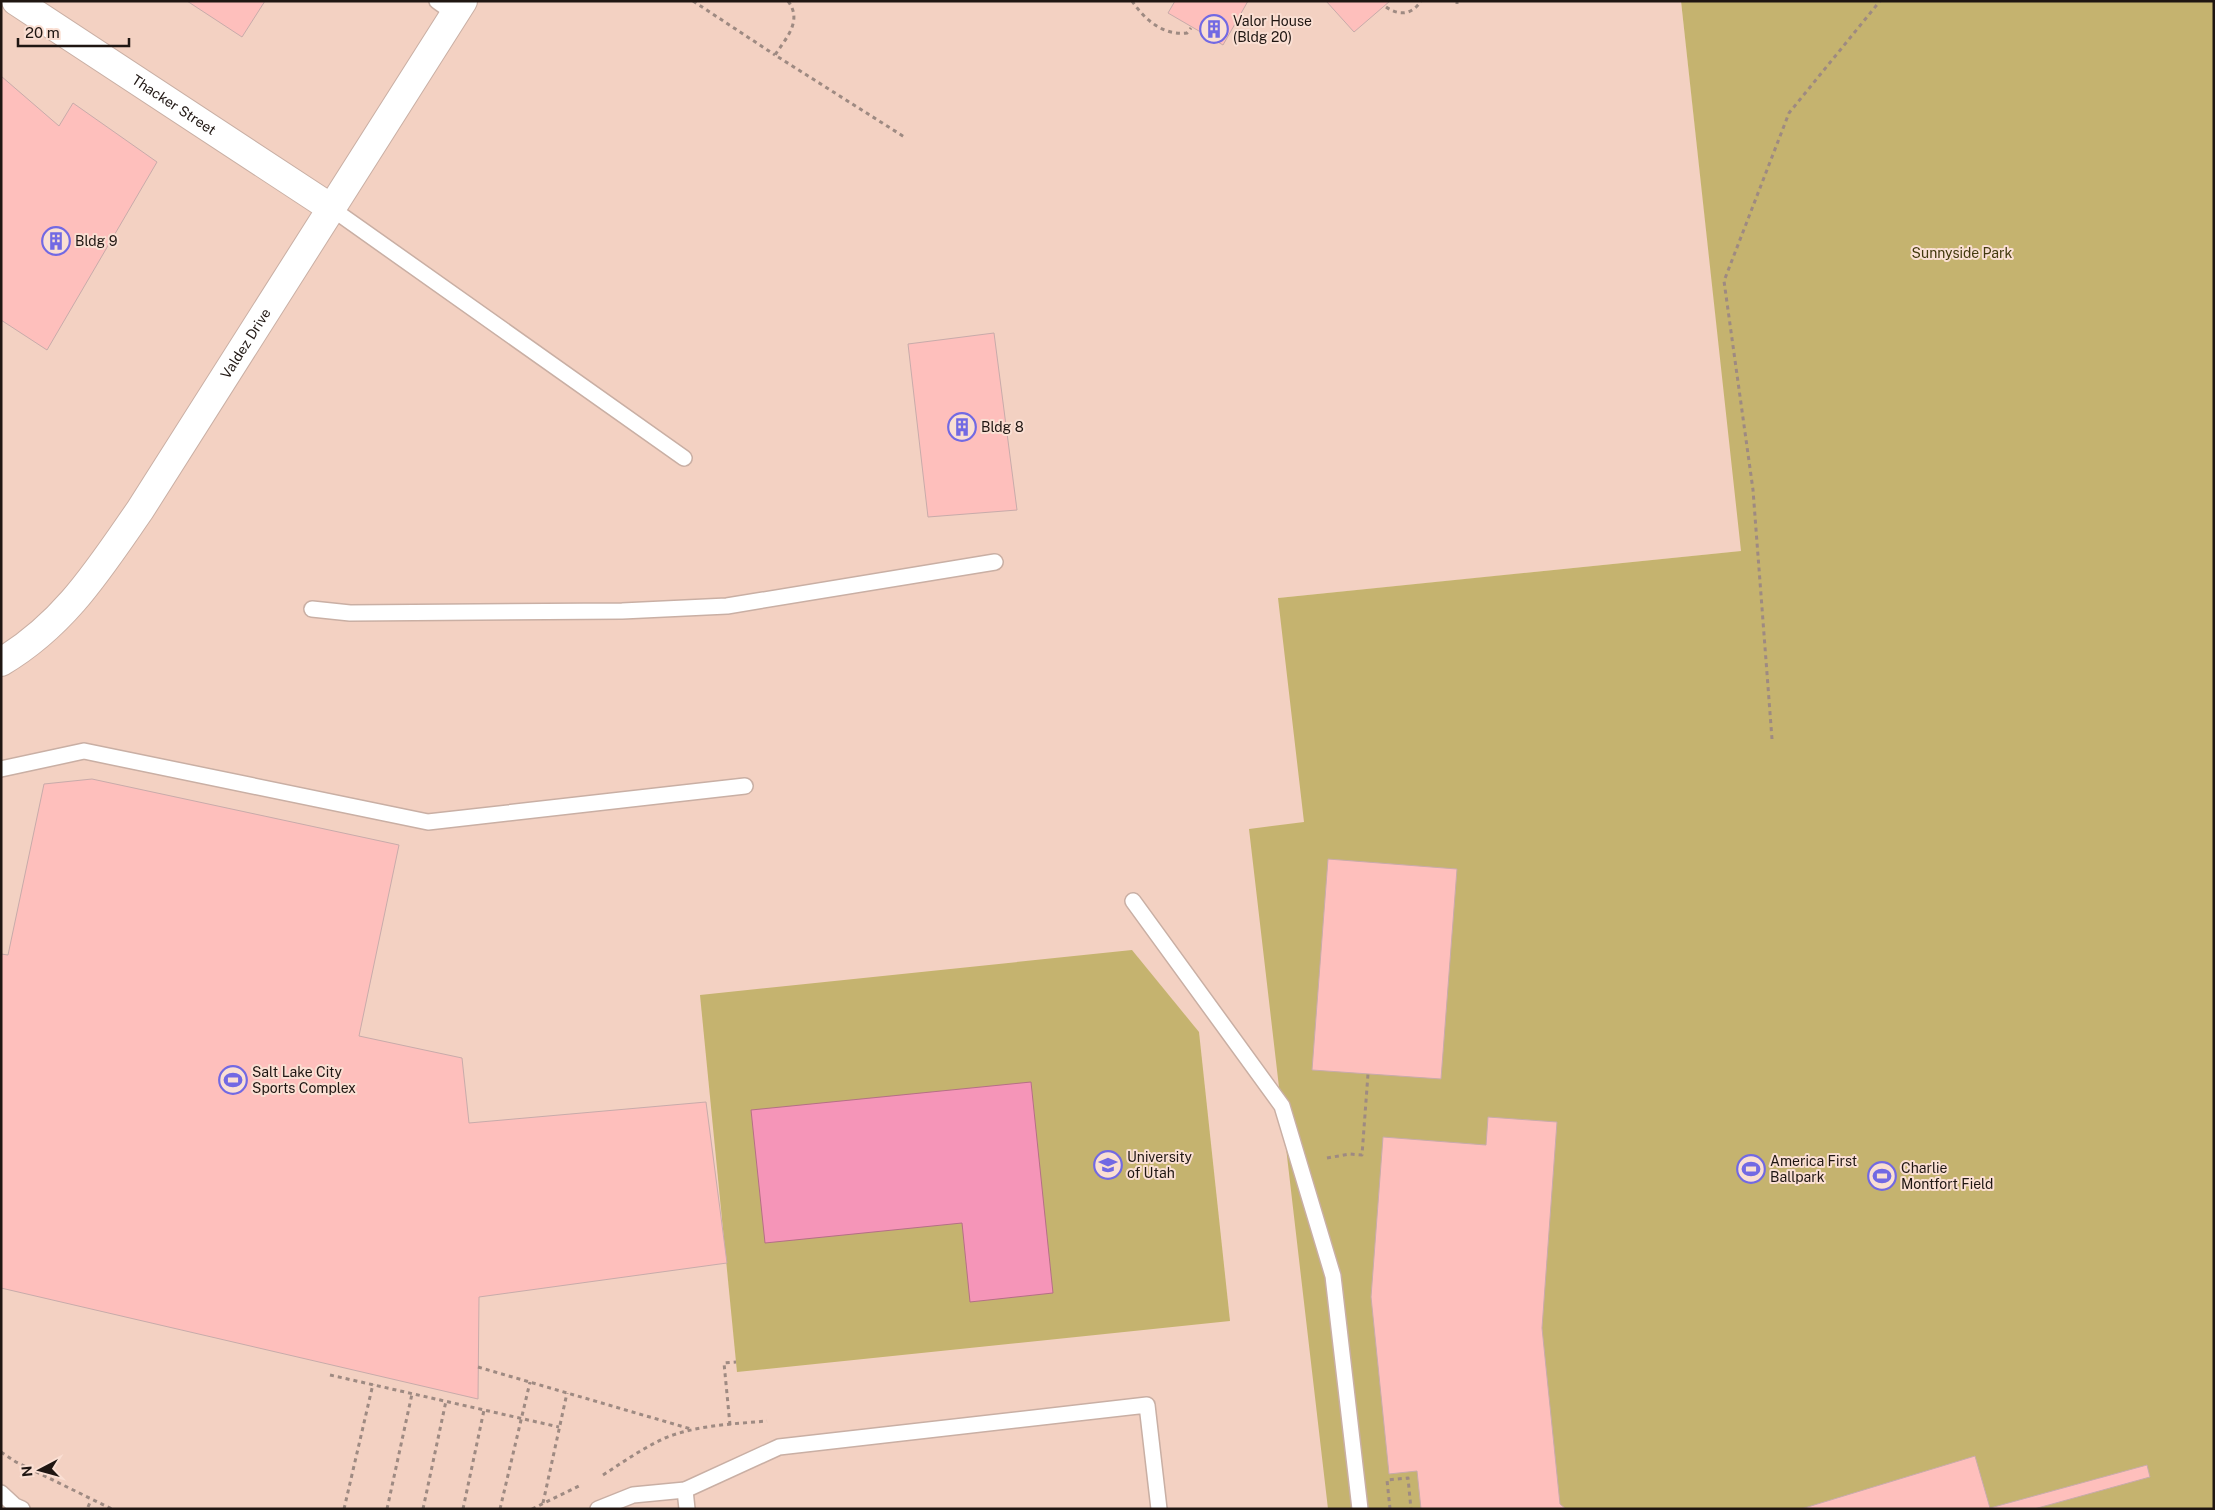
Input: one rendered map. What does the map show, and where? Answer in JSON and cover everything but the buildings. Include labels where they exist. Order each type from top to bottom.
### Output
[{"type":"street","name":"Thacker Street","points":[[16,1],[331,208]]},
{"type":"street","name":"Valdez Drive","points":[[1,662],[24,649],[56,621],[84,591],[140,510],[331,208],[452,5]]},
{"type":"lane","points":[[331,208],[684,458]]},
{"type":"lane","points":[[312,609],[360,613],[622,611],[727,606],[995,562]]},
{"type":"lane","points":[[1,769],[84,751],[428,822],[745,786]]},
{"type":"lane","points":[[1133,901],[1282,1106],[1333,1276],[1360,1509]]},
{"type":"lane","points":[[598,1509],[685,1490],[779,1447],[1147,1405],[1159,1509]]},
{"type":"lane","points":[[685,1490],[687,1509]]},
{"type":"lane","points":[[1,1494],[18,1508]]},
{"type":"path","points":[[693,1],[906,138]]},
{"type":"path","points":[[775,55],[793,26],[794,10],[788,1]]},
{"type":"path","points":[[1132,1],[1146,19],[1156,26],[1182,34],[1187,33],[1192,28]]},
{"type":"path","points":[[1386,7],[1395,13],[1402,14],[1411,12],[1421,1]]},
{"type":"path","points":[[1772,739],[1753,490],[1724,282],[1789,113],[1880,1]]},
{"type":"path","points":[[1350,1154],[1362,1155],[1368,1074]]},
{"type":"path","points":[[730,1425],[724,1363],[736,1362]]},
{"type":"path","points":[[478,1367],[692,1430]]},
{"type":"path","points":[[330,1375],[560,1427]]},
{"type":"path","points":[[500,1509],[530,1382]]},
{"type":"path","points":[[344,1509],[373,1384]]},
{"type":"path","points":[[543,1503],[567,1393]]},
{"type":"path","points":[[387,1509],[412,1394]]},
{"type":"path","points":[[424,1509],[446,1401]]},
{"type":"path","points":[[463,1509],[484,1410]]},
{"type":"path","points":[[1,1452],[16,1462],[112,1509]]},
{"type":"path","points":[[1403,1472],[1403,1478]]},
{"type":"path","points":[[1390,1509],[1387,1480],[1403,1478],[1408,1478],[1411,1509]]},
{"type":"path","points":[[88,1507],[91,1500]]},
{"type":"shaded area","points":[[1,1],[1681,1],[1742,551],[1278,598],[2214,1509],[1,1509]]},
{"type":"shaded area","points":[[1031,1082],[1053,1293],[970,1302],[962,1223],[765,1243],[751,1110]]},
{"type":"green space","name":"Sunnyside Park","points":[[1681,1],[2214,1],[2214,1509],[1328,1509],[1249,829],[1304,822],[1278,598],[1741,551]]},
{"type":"green space","points":[[1132,950],[1199,1032],[1230,1321],[737,1372],[700,995]]},
{"type":"place","name":"Valor House (Bldg 20)","points":[[1214,29]]},
{"type":"place","name":"Bldg 9","points":[[56,241]]},
{"type":"place","name":"Bldg 8","points":[[962,427]]},
{"type":"place","name":"Salt Lake City Sports Complex","points":[[233,1080]]},
{"type":"place","name":"University of Utah","points":[[1108,1165]]},
{"type":"place","name":"America First Ballpark","points":[[1751,1169]]},
{"type":"place","name":"Charlie Montfort Field","points":[[1882,1176]]}]
